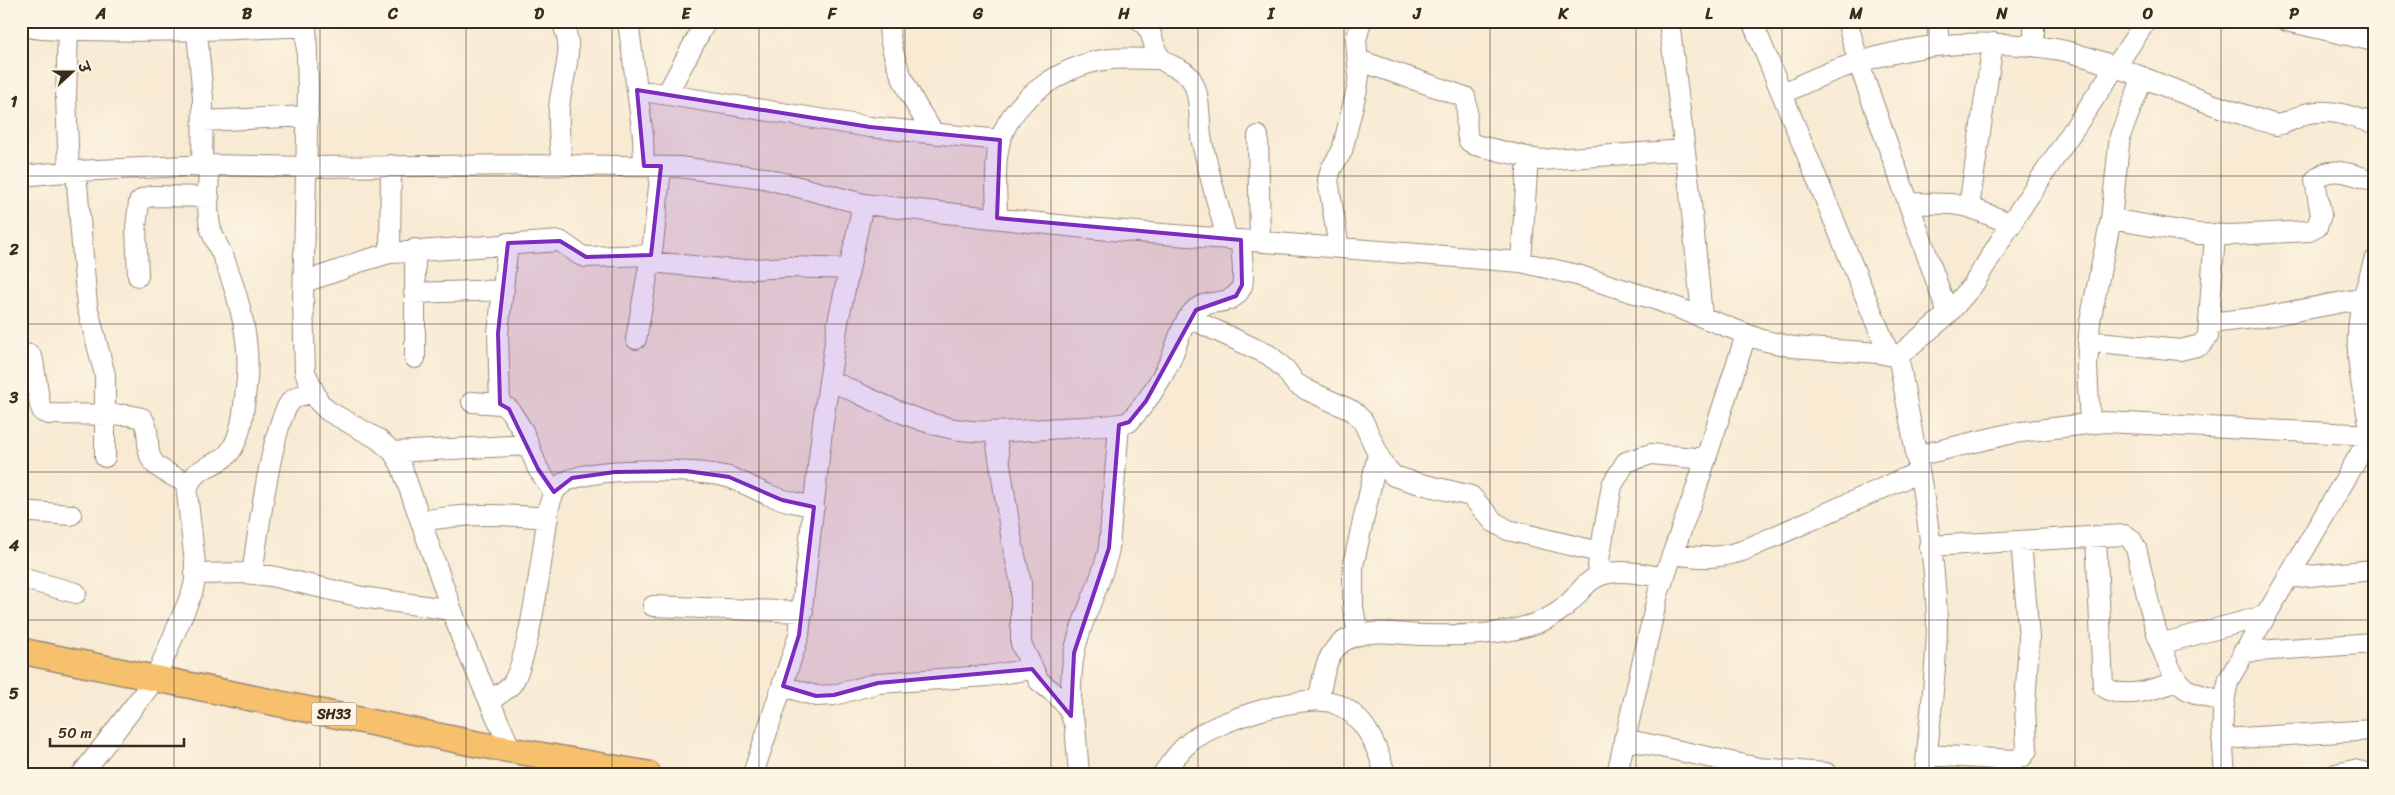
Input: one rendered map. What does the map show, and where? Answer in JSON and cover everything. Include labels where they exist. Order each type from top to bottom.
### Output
[{"type":"main road","name":"SH33","points":[[21,651],[155,680],[512,750],[648,774]]},
{"type":"street","points":[[561,21],[566,29],[569,47],[559,106],[562,165]]},
{"type":"street","points":[[628,21],[643,136],[652,166],[650,258],[636,339]]},
{"type":"street","points":[[667,94],[706,21]]},
{"type":"street","points":[[889,21],[892,46],[906,84],[921,114],[934,133]]},
{"type":"street","points":[[1141,21],[1158,29],[1156,51],[1161,59]]},
{"type":"street","points":[[1339,248],[1328,180],[1345,140],[1359,76],[1356,40],[1361,21]]},
{"type":"street","points":[[1669,21],[1685,150],[1702,316]]},
{"type":"street","points":[[1752,21],[1893,355],[1900,365],[1918,464],[1937,623],[1926,764],[2014,760],[2022,756],[2027,750],[2025,706],[2029,638],[2021,541]]},
{"type":"street","points":[[1847,21],[1948,314]]},
{"type":"street","points":[[1938,21],[1938,44]]},
{"type":"street","points":[[2034,21],[2034,46]]},
{"type":"street","points":[[21,176],[72,171],[205,166],[562,165],[652,166],[706,170],[764,178],[862,204],[1243,240],[1521,262],[1595,281],[1702,316],[1746,335],[1792,347],[1893,355],[1948,314],[1973,285],[2144,21]]},
{"type":"street","points":[[2287,21],[2374,41]]},
{"type":"street","points":[[21,24],[28,27],[68,29],[208,28],[306,23],[308,116],[304,282],[305,372],[319,402],[328,412],[378,439],[394,452],[401,465],[422,521],[462,639],[512,750]]},
{"type":"street","points":[[82,774],[155,680],[182,619],[192,593],[195,574],[187,493],[188,484],[193,476],[233,448],[240,426],[247,386],[245,327],[231,279],[211,229],[203,121],[208,28]]},
{"type":"street","points":[[68,29],[66,98],[72,171],[87,306],[105,375],[105,457]]},
{"type":"street","points":[[1782,94],[1813,78],[1859,60],[1938,44],[1993,43],[2034,46],[2065,51],[2116,66],[2228,110],[2276,125],[2285,124],[2301,116],[2320,112],[2333,112],[2374,123]]},
{"type":"street","points":[[1969,206],[1993,43]]},
{"type":"street","points":[[997,218],[996,177],[1000,140],[1013,114],[1035,91],[1053,80],[1096,62],[1111,59],[1161,59],[1187,72],[1192,80],[1196,94],[1205,154],[1243,240]]},
{"type":"street","points":[[1358,60],[1465,98],[1467,105],[1465,132],[1469,141],[1476,145],[1540,160],[1685,150]]},
{"type":"street","points":[[2090,423],[2088,341],[2096,283],[2103,263],[2120,136],[2143,77]]},
{"type":"street","points":[[637,90],[870,127],[1000,140]]},
{"type":"street","points":[[203,121],[308,116]]},
{"type":"street","points":[[829,380],[938,425],[961,430],[995,432],[1119,425],[1129,422],[1146,401],[1170,362],[1190,318],[1196,310],[1204,305],[1229,301],[1236,296],[1242,285],[1243,240],[1258,136]]},
{"type":"street","points":[[1521,262],[1528,157]]},
{"type":"street","points":[[390,253],[391,165]]},
{"type":"street","points":[[2110,219],[2176,232],[2215,234],[2309,231],[2317,227],[2321,216],[2315,180],[2321,174],[2330,171],[2346,173],[2374,181]]},
{"type":"street","points":[[138,276],[136,227],[139,202],[144,198],[153,196],[209,196]]},
{"type":"street","points":[[1909,203],[1969,206],[2012,224]]},
{"type":"street","points":[[753,774],[799,635],[829,380],[848,268],[862,204]]},
{"type":"street","points":[[2088,341],[2180,350],[2191,349],[2200,345],[2208,336],[2215,234]]},
{"type":"street","points":[[304,282],[340,270],[356,262],[390,253],[415,249],[560,241],[586,257],[650,258],[734,270],[790,267],[848,268]]},
{"type":"street","points":[[500,404],[498,333],[508,243]]},
{"type":"street","points":[[415,249],[415,358]]},
{"type":"street","points":[[2225,774],[2222,739],[2223,702],[2229,679],[2264,616],[2373,435],[2361,380],[2358,336],[2374,261]]},
{"type":"street","points":[[414,293],[504,290]]},
{"type":"street","points":[[2209,323],[2263,317],[2368,290]]},
{"type":"street","points":[[1190,318],[1268,355],[1307,390],[1353,411],[1363,421],[1383,465],[1394,476],[1471,496],[1494,522],[1508,530],[1599,552]]},
{"type":"street","points":[[1617,774],[1651,618],[1706,459],[1746,335]]},
{"type":"street","points":[[21,353],[30,355],[34,360],[40,406],[43,412],[49,414],[105,417],[128,415],[142,418],[148,430],[151,459],[156,466],[188,484]]},
{"type":"street","points":[[252,574],[273,450],[283,419],[292,401],[300,396],[314,393]]},
{"type":"street","points":[[472,402],[500,404],[508,409],[529,445],[538,469],[554,492]]},
{"type":"street","points":[[1673,554],[1709,558],[1722,557],[1742,551],[1918,464],[2012,433],[2090,423],[2139,423],[2373,435]]},
{"type":"street","points":[[1071,716],[1071,675],[1074,653],[1088,606],[1106,564],[1109,548],[1119,425]]},
{"type":"street","points":[[995,432],[1012,542],[1021,583],[1021,644],[1039,681],[1058,696],[1068,708],[1078,745],[1079,774]]},
{"type":"street","points":[[394,452],[529,445]]},
{"type":"street","points":[[1358,635],[1352,607],[1353,566],[1378,454]]},
{"type":"street","points":[[1596,577],[1612,485],[1626,462],[1639,456],[1652,454],[1706,459]]},
{"type":"street","points":[[490,701],[510,686],[520,666],[531,619],[548,518],[554,492],[562,483],[572,478],[615,472],[686,471],[729,477],[782,500],[814,508]]},
{"type":"street","points":[[21,510],[71,515]]},
{"type":"street","points":[[422,521],[481,513],[548,518]]},
{"type":"street","points":[[1929,546],[2124,534],[2131,539],[2136,548],[2160,644],[2170,670],[2186,689],[2223,702]]},
{"type":"street","points":[[2096,536],[2103,686],[2110,691],[2137,692],[2153,690],[2178,681]]},
{"type":"street","points":[[2287,578],[2374,570]]},
{"type":"street","points":[[1319,699],[1326,665],[1333,650],[1344,640],[1358,635],[1372,633],[1462,635],[1509,630],[1531,625],[1557,614],[1596,577],[1623,573],[1664,577]]},
{"type":"street","points":[[195,574],[252,574],[362,597],[452,610]]},
{"type":"street","points":[[21,578],[76,594]]},
{"type":"street","points":[[653,606],[803,612]]},
{"type":"street","points":[[2160,644],[2264,616]]},
{"type":"street","points":[[2243,652],[2374,643]]},
{"type":"street","points":[[783,686],[816,696],[834,695],[878,683],[987,676],[1032,669]]},
{"type":"street","points":[[1163,774],[1174,758],[1190,741],[1207,731],[1255,713],[1291,703],[1319,699],[1335,703],[1350,713],[1366,728],[1379,750],[1385,774]]},
{"type":"street","points":[[2222,739],[2374,730]]},
{"type":"street","points":[[1624,740],[1759,768],[1826,772]]},
{"type":"street","points":[[2336,774],[2354,770],[2369,774]]},
{"type":"highlighted area","points":[[637,90],[870,127],[1000,140],[997,218],[1241,240],[1242,285],[1236,296],[1196,310],[1146,401],[1129,422],[1119,425],[1109,548],[1074,653],[1071,716],[1032,669],[878,683],[834,695],[816,696],[783,686],[799,635],[814,507],[782,500],[729,477],[686,471],[615,472],[572,478],[554,492],[538,469],[509,409],[500,404],[498,333],[508,243],[560,241],[586,257],[651,255],[661,166],[644,166]]}]
